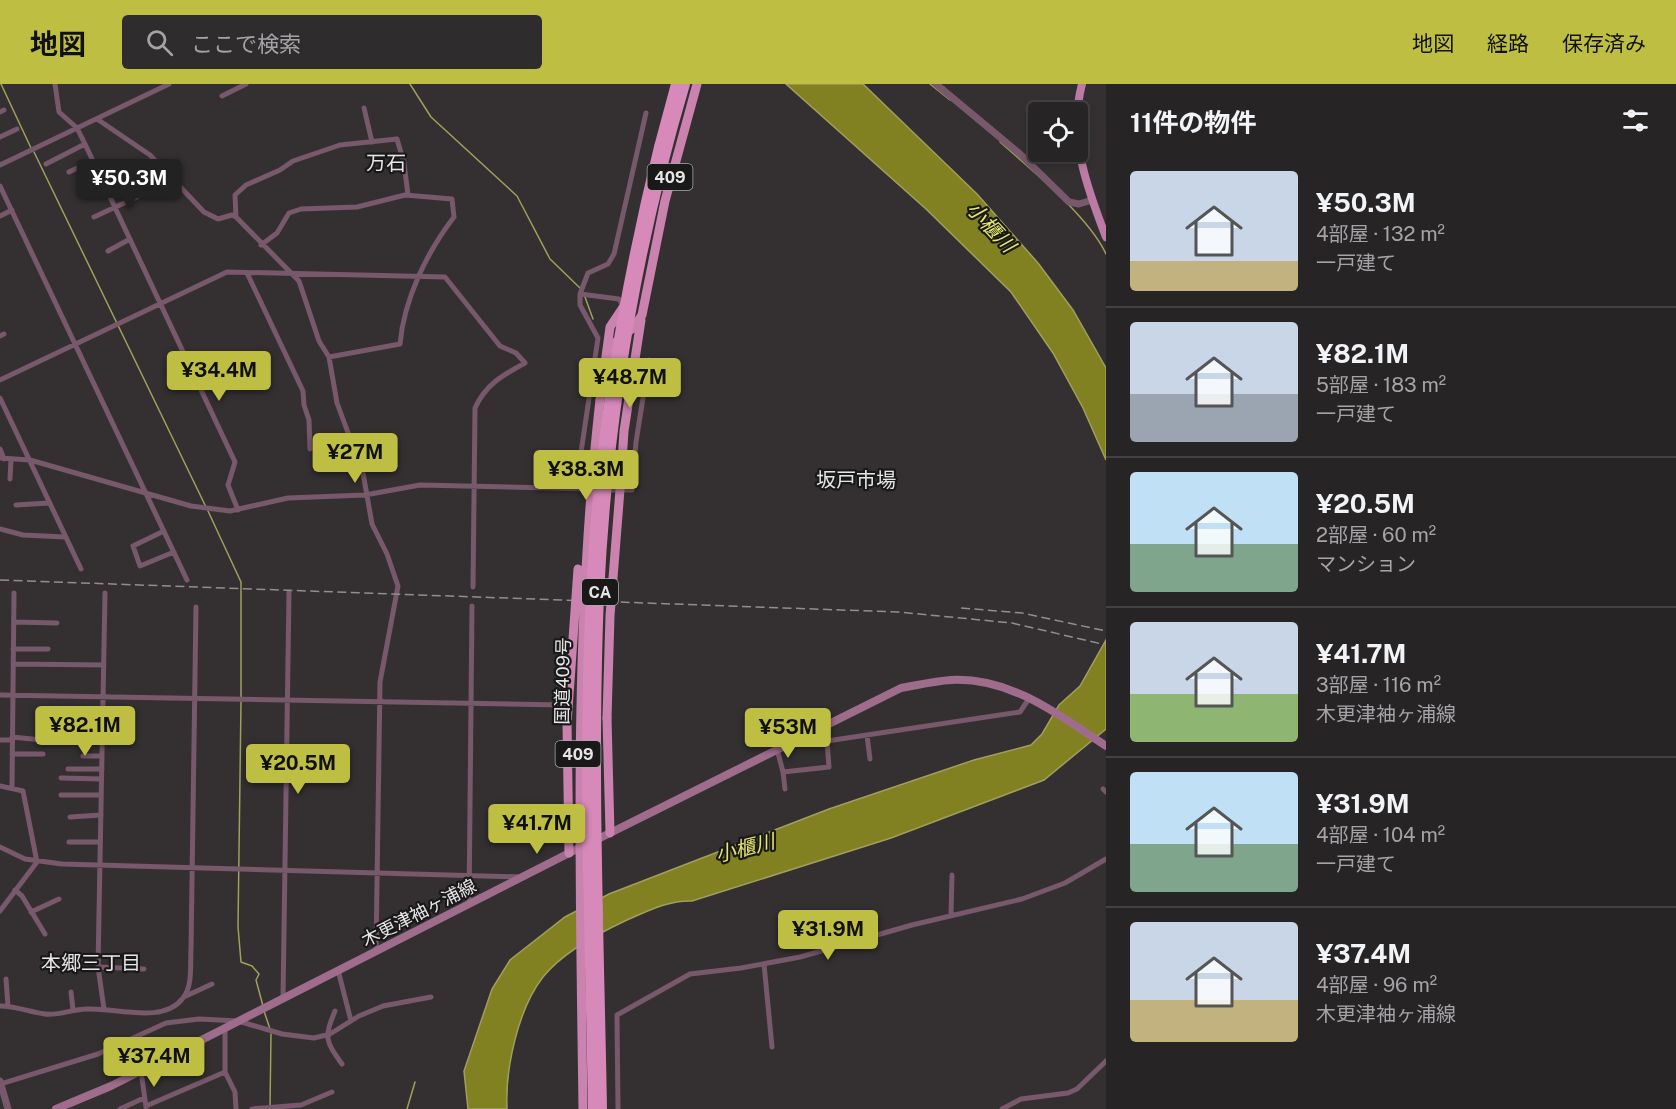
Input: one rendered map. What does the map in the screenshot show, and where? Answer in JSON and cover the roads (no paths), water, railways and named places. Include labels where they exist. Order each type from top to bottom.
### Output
[{"type":"highway","name":"CA","points":[[593,1109],[587,755],[594,544],[608,408],[624,304],[645,201],[676,84]]},
{"type":"highway","name":"CA","points":[[602,1109],[596,755],[603,545],[616,412],[633,307],[657,192],[685,84]]},
{"type":"highway","name":"国道409号","points":[[605,363],[611,346],[634,327],[642,315],[648,271],[675,158],[697,84]]},
{"type":"highway","name":"国道409号","points":[[583,1109],[578,757],[582,593],[592,473],[610,327],[648,271]]},
{"type":"highway","points":[[610,833],[607,718],[610,616],[624,431],[642,315]]},
{"type":"highway","points":[[569,853],[567,723],[582,520],[592,473]]},
{"type":"main road","points":[[1082,84],[1077,110],[1079,151],[1092,200],[1106,237]]},
{"type":"main road","name":"木更津袖ヶ浦線","points":[[56,1109],[73,1106],[569,853],[901,688],[965,681],[984,683],[1030,698],[1106,746]]},
{"type":"street","points":[[55,84],[59,112],[76,128],[85,144],[235,462],[228,485],[238,510]]},
{"type":"street","points":[[0,165],[97,119],[158,86],[169,84]]},
{"type":"street","points":[[222,96],[246,84]]},
{"type":"street","points":[[936,84],[1020,154],[1069,202],[1079,204],[1092,200]]},
{"type":"street","points":[[364,108],[372,142]]},
{"type":"street","points":[[568,488],[569,474],[580,459],[598,338],[580,305],[580,294],[588,273],[608,264],[614,254],[646,113]]},
{"type":"street","points":[[97,119],[150,155],[204,213],[218,219],[232,214],[236,216],[261,245],[293,274],[298,281],[319,340],[329,357],[337,403],[363,473],[365,495],[372,524],[387,554],[398,586],[380,682],[376,951]]},
{"type":"street","points":[[0,137],[17,129]]},
{"type":"street","points":[[236,216],[235,195],[253,181],[280,170],[292,160],[340,145],[394,138],[399,143],[408,195]]},
{"type":"street","points":[[46,164],[85,144]]},
{"type":"street","points":[[69,172],[92,161]]},
{"type":"street","points":[[0,186],[187,580]]},
{"type":"street","points":[[261,245],[276,233],[293,212],[357,207],[388,197],[408,195],[452,199],[454,216],[440,236],[420,276],[403,317],[400,344],[329,357]]},
{"type":"street","points":[[94,218],[137,197]]},
{"type":"street","points":[[0,216],[12,210]]},
{"type":"street","points":[[108,250],[130,240]]},
{"type":"street","points":[[0,380],[227,272],[441,276],[450,281],[500,346],[516,353],[525,363],[490,383],[482,391],[475,408],[473,587]]},
{"type":"street","points":[[247,273],[303,391],[304,405],[309,420],[310,449]]},
{"type":"street","points":[[580,294],[619,299],[624,307]]},
{"type":"street","points":[[5,459],[30,460],[191,506],[238,510],[288,498],[365,495],[420,485],[632,490],[636,442],[649,360]]},
{"type":"street","points":[[0,398],[3,411],[30,460],[81,569]]},
{"type":"street","points":[[0,449],[10,479]]},
{"type":"street","points":[[16,505],[49,503]]},
{"type":"street","points":[[0,529],[23,535],[65,537]]},
{"type":"street","points":[[164,531],[133,546],[140,566],[174,552]]},
{"type":"street","points":[[283,998],[289,592]]},
{"type":"street","points":[[12,788],[15,593]]},
{"type":"street","points":[[104,1010],[98,967],[105,593]]},
{"type":"street","points":[[469,905],[472,606]]},
{"type":"street","points":[[184,997],[190,971],[196,607]]},
{"type":"street","points":[[14,622],[57,623]]},
{"type":"street","points":[[13,649],[48,649]]},
{"type":"street","points":[[13,664],[104,665]]},
{"type":"street","points":[[0,695],[563,705]]},
{"type":"street","points":[[791,742],[807,744],[1020,712],[1030,698]]},
{"type":"street","points":[[867,735],[870,759]]},
{"type":"street","points":[[0,740],[42,740]]},
{"type":"street","points":[[68,740],[102,740]]},
{"type":"street","points":[[783,772],[829,767],[827,741]]},
{"type":"street","points":[[777,749],[785,789]]},
{"type":"street","points":[[12,754],[43,754]]},
{"type":"street","points":[[83,756],[102,756]]},
{"type":"street","points":[[68,769],[102,769]]},
{"type":"street","points":[[61,778],[102,779]]},
{"type":"street","points":[[0,786],[23,791],[37,862],[0,911]]},
{"type":"street","points":[[61,795],[101,795]]},
{"type":"street","points":[[70,817],[101,815]]},
{"type":"street","points":[[69,842],[100,842]]},
{"type":"street","points":[[0,847],[25,860],[100,866],[524,877]]},
{"type":"street","points":[[618,1109],[616,1019],[621,1011],[690,974],[800,957],[951,915],[1022,899],[1065,883],[1106,859]]},
{"type":"street","points":[[951,915],[952,875]]},
{"type":"street","points":[[15,890],[45,934]]},
{"type":"street","points":[[31,912],[59,899]]},
{"type":"street","points":[[764,964],[772,1047]]},
{"type":"street","points":[[98,967],[144,969]]},
{"type":"street","points":[[338,970],[351,1021]]},
{"type":"street","points":[[6,979],[8,1006]]},
{"type":"street","points":[[0,1006],[47,1015],[73,1010],[147,1012],[175,1006],[184,997],[212,984]]},
{"type":"street","points":[[71,992],[73,1010]]},
{"type":"street","points":[[8,1109],[0,1083],[98,1054],[141,1032],[177,1021],[238,1021],[282,1034],[314,1038],[326,1035],[383,1006],[431,997]]},
{"type":"street","points":[[175,1006],[177,1021]]},
{"type":"street","points":[[335,1011],[326,1035],[327,1043],[342,1064]]},
{"type":"street","points":[[225,1028],[225,1072],[235,1092],[236,1109]]},
{"type":"street","points":[[1002,1109],[1021,1099],[1068,1093],[1077,1089],[1106,1061]]},
{"type":"street","points":[[141,1071],[146,1107],[225,1072]]},
{"type":"street","points":[[252,1109],[301,1107],[332,1092]]},
{"type":"street","points":[[120,1109],[144,1098]]},
{"type":"water","name":"小櫃川","points":[[786,84],[863,84],[977,194],[1038,263],[1073,310],[1106,368],[1106,460],[1083,408],[1053,353],[1011,292],[926,209]]},
{"type":"water","name":"小櫃川","points":[[1106,640],[1106,729],[1044,780],[891,838],[692,901],[675,902],[659,907],[593,937],[551,968],[534,990],[515,1040],[508,1076],[507,1109],[468,1109],[464,1071],[492,989],[510,960],[565,917],[609,894],[829,809],[974,760],[1031,745],[1042,734],[1059,705],[1080,686]]},
{"type":"waterway","points":[[1,84],[31,148]]},
{"type":"waterway","points":[[410,84],[431,117],[517,196],[550,259],[580,288]]},
{"type":"waterway","points":[[930,84],[950,100]]},
{"type":"waterway","points":[[1000,142],[1073,210],[1087,225],[1106,254]]},
{"type":"waterway","points":[[34,152],[206,507]]},
{"type":"waterway","points":[[585,297],[593,319]]},
{"type":"waterway","points":[[208,511],[241,582],[241,697]]},
{"type":"waterway","points":[[241,702],[238,927],[241,962],[252,966],[259,974],[256,980],[263,1006]]},
{"type":"waterway","points":[[264,1011],[270,1029]]},
{"type":"waterway","points":[[270,1107],[271,1034]]},
{"type":"waterway","points":[[407,1109],[415,1082]]},
{"type":"railway","points":[[0,580],[898,612],[1012,623],[1106,645]]},
{"type":"railway","points":[[961,608],[1022,613],[1106,631]]},
{"type":"district","name":"万石","points":[[386,163]]},
{"type":"district","name":"坂戸市場","points":[[856,480]]},
{"type":"district","name":"本郷三丁目","points":[[91,963]]}]
